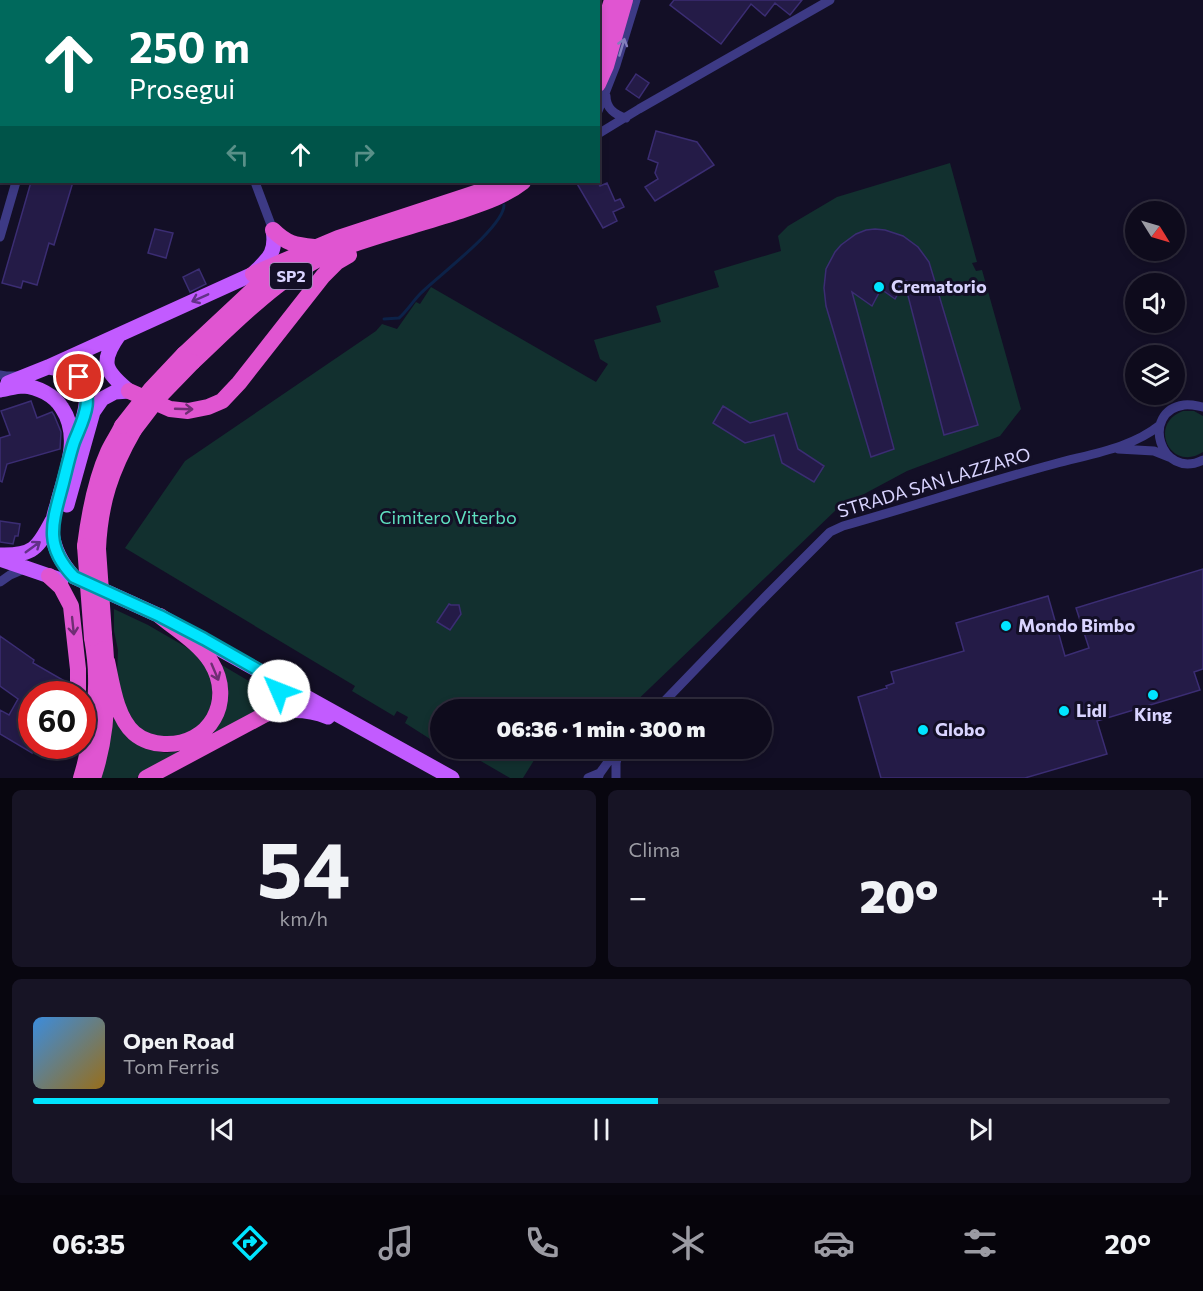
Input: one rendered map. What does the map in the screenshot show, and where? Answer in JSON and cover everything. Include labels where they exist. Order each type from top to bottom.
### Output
[{"type":"highway","points":[[600,39],[612,0]]},
{"type":"highway","points":[[602,89],[606,66],[625,0]]},
{"type":"highway","name":"SP2","points":[[253,274],[348,234],[482,191],[499,183]]},
{"type":"highway","name":"SP2","points":[[188,358],[280,283],[301,269],[347,246],[412,227],[496,198],[521,183]]},
{"type":"highway","points":[[129,391],[170,409],[189,411],[222,401],[239,383],[322,276],[337,262],[412,227]]},
{"type":"highway","points":[[273,230],[285,241],[303,246],[307,250]]},
{"type":"highway","name":"SP2","points":[[81,778],[92,735],[98,636],[90,508],[108,452],[160,396],[188,358],[262,281],[307,250]]},
{"type":"highway","points":[[49,576],[61,587],[71,606],[78,681]]},
{"type":"highway","points":[[107,661],[112,688],[120,710],[128,726],[140,738],[154,743],[170,744],[187,741],[202,732],[214,719],[220,705],[219,679],[204,653],[160,616]]},
{"type":"highway","name":"SP2","points":[[98,636],[107,661]]},
{"type":"highway","points":[[93,778],[99,759],[105,721],[107,661]]},
{"type":"highway","points":[[146,778],[264,715]]},
{"type":"highway","points":[[73,778],[77,759]]},
{"type":"main road","points":[[253,274],[274,248],[273,230]]},
{"type":"main road","name":"SP2","points":[[0,388],[253,274]]},
{"type":"main road","points":[[119,335],[107,356],[107,367],[113,378],[129,391]]},
{"type":"main road","points":[[48,367],[69,371],[79,377],[86,387],[88,399],[53,520],[52,533],[57,555],[66,569],[74,577],[135,604],[204,639],[452,778]]},
{"type":"main road","points":[[0,388],[23,386],[51,395],[67,415],[72,429],[72,448]]},
{"type":"main road","points":[[57,555],[60,529],[93,412],[102,399],[116,392],[129,391]]},
{"type":"main road","points":[[0,557],[18,555],[34,548],[42,541],[53,520]]},
{"type":"main road","points":[[0,557],[49,576],[135,604]]},
{"type":"main road","points":[[264,715],[273,708],[278,700],[279,691],[274,679]]},
{"type":"main road","points":[[264,715],[281,711],[318,713],[367,732]]},
{"type":"street","points":[[626,118],[611,110],[602,89],[616,65],[636,0]]},
{"type":"street","points":[[600,133],[830,0]]},
{"type":"street","points":[[0,237],[16,183]]},
{"type":"street","points":[[255,183],[273,230]]},
{"type":"street","points":[[0,375],[28,375]]},
{"type":"street","name":"STRADA SAN LAZZARO","points":[[667,699],[831,532],[843,526],[1042,467],[1115,449],[1149,434],[1173,409],[1188,404],[1202,407]]},
{"type":"street","points":[[1160,425],[1159,441],[1169,457]]},
{"type":"street","name":"STRADA SAN LAZZARO","points":[[1115,449],[1154,451],[1187,464],[1203,460]]},
{"type":"street","points":[[0,582],[15,572],[27,568]]},
{"type":"street","points":[[588,778],[599,775],[611,759]]},
{"type":"street","points":[[616,778],[617,759]]},
{"type":"green space","name":"Cimitero Viterbo","points":[[950,163],[977,262],[972,263],[976,271],[982,270],[1021,409],[1000,436],[907,471],[838,508],[638,699],[430,699],[430,739],[405,723],[408,717],[397,711],[394,716],[352,691],[355,686],[125,548],[185,461],[376,331],[382,324],[397,329],[416,302],[420,304],[431,287],[596,382],[608,364],[600,359],[594,340],[661,322],[656,306],[719,287],[714,271],[781,251],[778,236],[788,226],[837,197]]},
{"type":"green space","points":[[1183,411],[1194,411],[1203,416],[1203,452],[1191,457],[1173,452],[1165,435],[1166,426],[1172,417]]},
{"type":"green space","points":[[114,609],[148,625],[198,654],[210,672],[214,706],[196,732],[155,739],[129,720],[117,675],[118,650],[114,631]]},
{"type":"green space","points":[[220,664],[271,694],[272,701],[268,706],[216,733],[214,732],[221,719]]},
{"type":"green space","points":[[114,717],[150,750],[166,753],[181,751],[136,778],[100,778]]},
{"type":"green space","points":[[477,759],[535,759],[523,778],[510,778]]},
{"type":"building","points":[[674,0],[802,0],[790,15],[775,3],[765,16],[751,4],[721,44],[670,5]]},
{"type":"building","points":[[636,74],[649,83],[639,98],[626,89]]},
{"type":"building","points":[[656,131],[697,142],[714,165],[655,201],[645,187],[658,179],[655,173],[658,163],[648,159]]},
{"type":"building","points":[[31,183],[73,183],[54,245],[49,243],[37,285],[23,281],[21,288],[2,283]]},
{"type":"building","points":[[577,183],[598,183],[600,186],[607,183],[615,201],[620,199],[624,207],[613,212],[617,221],[603,228]]},
{"type":"building","points":[[155,229],[173,233],[166,258],[148,253]]},
{"type":"building","points":[[875,229],[903,236],[918,247],[929,262],[978,425],[944,435],[906,288],[907,281],[903,280],[896,284],[896,288],[900,290],[895,299],[881,289],[872,306],[852,292],[894,449],[871,457],[826,306],[824,288],[826,269],[841,245],[856,234]]},
{"type":"building","points":[[199,269],[206,284],[190,292],[183,277]]},
{"type":"building","points":[[31,401],[37,418],[52,412],[54,415],[61,432],[60,449],[7,464],[2,482],[0,481],[0,438],[10,435],[1,411]]},
{"type":"building","points":[[723,406],[750,423],[787,413],[798,449],[824,466],[814,482],[782,463],[774,435],[745,443],[713,423]]},
{"type":"building","points":[[0,521],[20,524],[18,536],[15,536],[13,544],[0,542]]},
{"type":"building","points":[[1203,569],[1203,669],[1194,672],[1200,690],[1097,721],[1107,754],[1025,778],[881,778],[858,697],[887,688],[886,686],[894,683],[891,672],[964,651],[956,623],[1048,596],[1065,656],[1089,648],[1076,608]]},
{"type":"building","points":[[449,604],[459,605],[461,614],[450,630],[437,622]]},
{"type":"building","points":[[0,636],[34,660],[33,663],[64,681],[18,681],[18,699],[0,686]]},
{"type":"building","points":[[18,699],[18,745],[0,734],[0,710],[9,715]]},
{"type":"waterway","points":[[384,319],[399,318],[421,293],[482,238],[493,226],[504,205]]},
{"type":"place","name":"Crematorio","points":[[879,287]]},
{"type":"place","name":"Mondo Bimbo","points":[[1006,626]]},
{"type":"place","name":"King","points":[[1153,695]]},
{"type":"place","name":"Lidl","points":[[1064,711]]},
{"type":"place","name":"Globo","points":[[923,730]]},
{"type":"route","points":[[79,377],[86,387],[88,399],[53,520],[52,533],[57,555],[74,577],[160,616],[204,639],[274,679],[279,691]]}]
